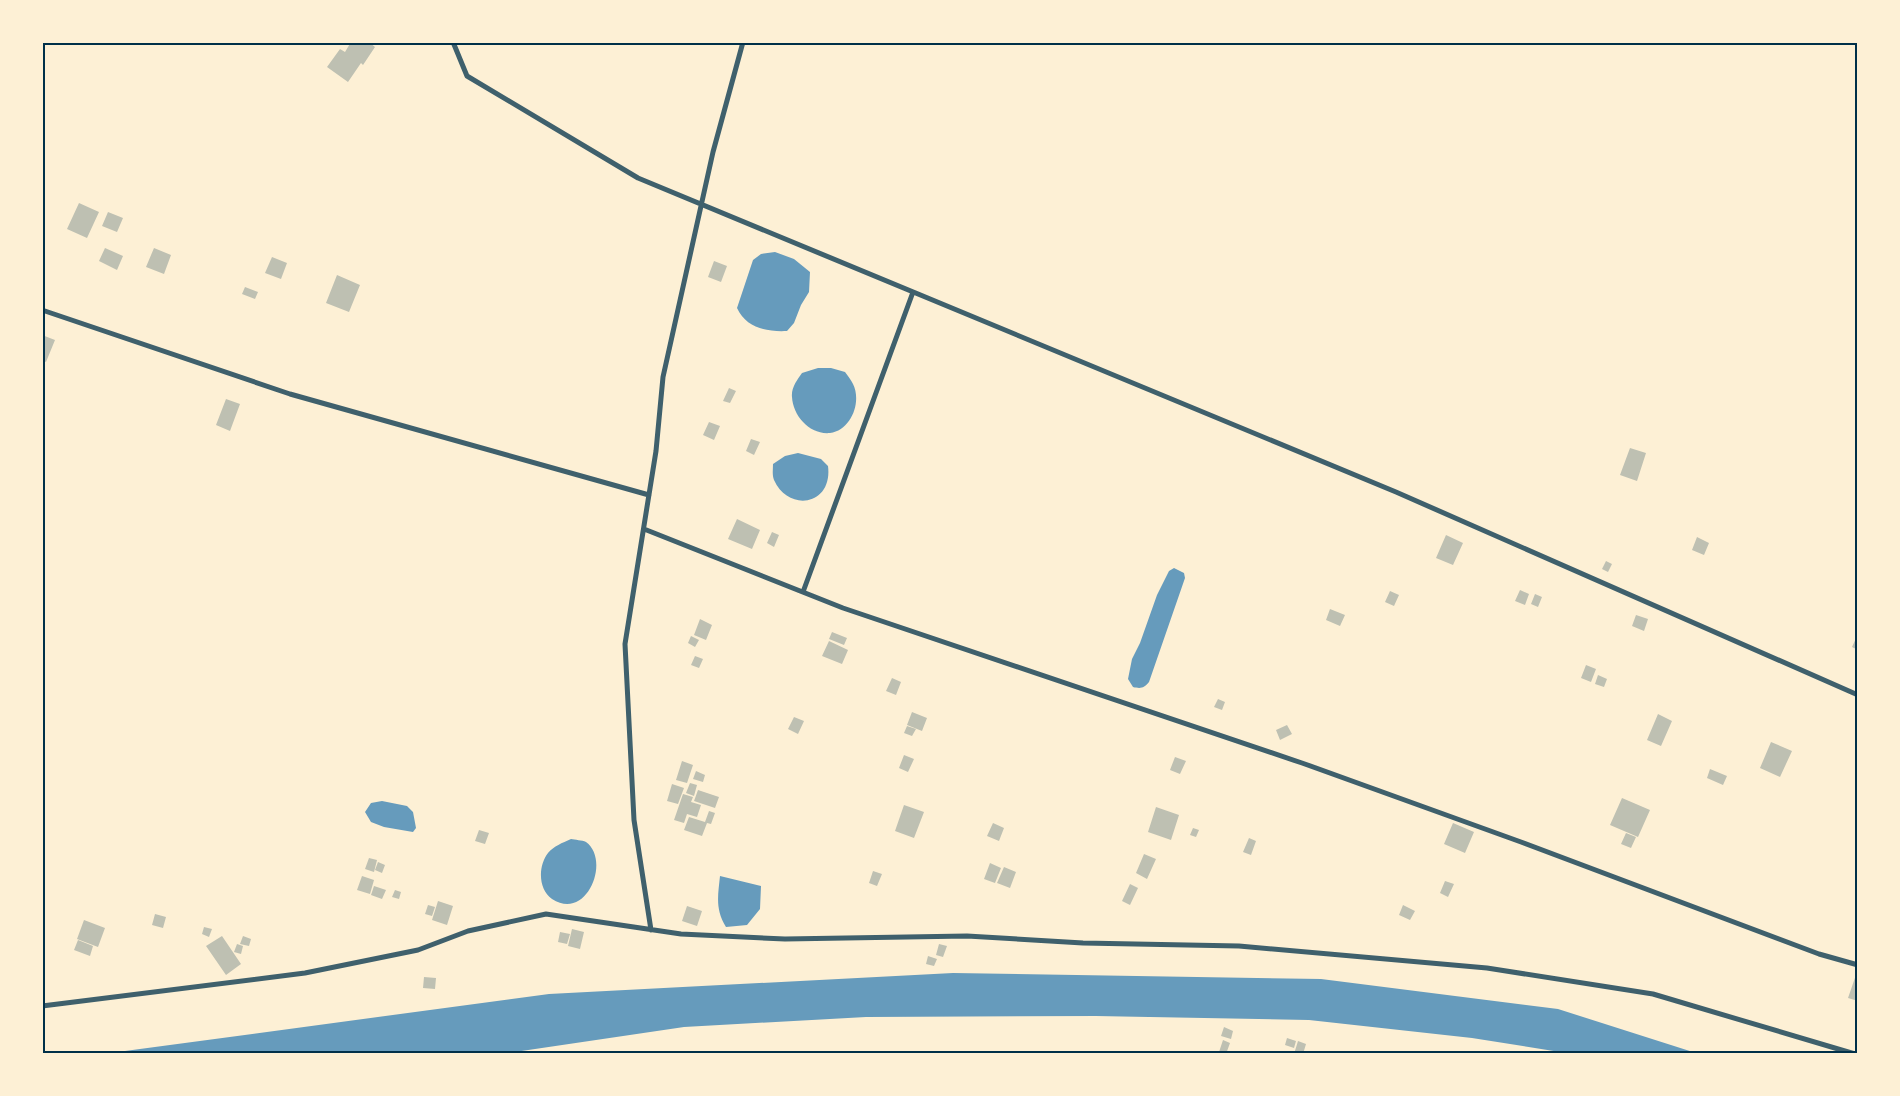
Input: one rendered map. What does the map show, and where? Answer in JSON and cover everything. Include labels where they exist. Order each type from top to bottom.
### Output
[{"type":"street","points":[[453,42],[466,76],[638,178],[1396,492],[1858,695]]},
{"type":"street","points":[[651,930],[634,820],[625,644],[650,495],[663,378],[713,152],[743,42]]},
{"type":"street","points":[[803,592],[913,292]]},
{"type":"street","points":[[42,310],[290,394],[650,495]]},
{"type":"street","points":[[644,528],[844,608],[1302,763],[1522,842],[1820,954],[1858,966]]},
{"type":"street","points":[[42,1006],[305,973],[418,950],[468,931],[546,914],[681,934],[785,939],[967,936],[1084,943],[1239,946],[1487,968],[1653,994],[1856,1054]]},
{"type":"street","points":[[1834,1054],[1836,1047]]},
{"type":"water","points":[[775,252],[794,259],[810,272],[809,292],[801,305],[794,323],[787,331],[772,331],[758,327],[746,320],[737,308],[753,260],[761,254]]},
{"type":"water","points":[[818,368],[831,368],[845,372],[852,382],[855,391],[855,407],[849,421],[844,427],[830,433],[816,431],[809,427],[799,417],[793,404],[792,390],[802,373]]},
{"type":"water","points":[[798,453],[821,459],[828,466],[828,479],[824,489],[817,496],[808,500],[789,497],[781,490],[773,478],[773,464],[785,456]]},
{"type":"water","points":[[1174,568],[1184,573],[1185,578],[1149,682],[1142,688],[1133,687],[1128,679],[1132,659],[1140,643],[1157,595],[1169,571]]},
{"type":"water","points":[[382,801],[407,806],[413,812],[416,828],[413,832],[384,827],[371,822],[365,812],[371,803]]},
{"type":"water","points":[[571,839],[586,842],[593,851],[596,862],[595,874],[592,886],[585,896],[576,902],[565,904],[547,895],[542,883],[541,871],[542,864],[548,853]]},
{"type":"water","points":[[720,876],[761,886],[760,909],[747,925],[726,927],[719,908]]},
{"type":"water","points":[[953,973],[1321,979],[1558,1009],[1696,1053],[1566,1053],[1472,1038],[1309,1020],[1096,1016],[866,1017],[684,1027],[502,1054],[110,1053],[549,994]]},
{"type":"building","points":[[351,42],[369,42],[375,47],[348,82],[327,67],[340,49],[345,52]]},
{"type":"building","points":[[79,203],[99,212],[87,238],[67,229]]},
{"type":"building","points":[[108,212],[123,218],[117,232],[102,226]]},
{"type":"building","points":[[105,248],[123,256],[117,270],[99,261]]},
{"type":"building","points":[[154,248],[171,255],[164,274],[146,267]]},
{"type":"building","points":[[272,257],[287,263],[281,279],[265,273]]},
{"type":"building","points":[[714,261],[727,266],[721,282],[708,277]]},
{"type":"building","points":[[337,275],[360,285],[349,312],[326,303]]},
{"type":"building","points":[[245,287],[258,292],[255,299],[242,294]]},
{"type":"building","points":[[42,335],[55,340],[46,362],[42,360]]},
{"type":"building","points":[[729,388],[736,391],[730,403],[723,401]]},
{"type":"building","points":[[226,399],[240,404],[230,431],[216,425]]},
{"type":"building","points":[[709,422],[720,426],[714,440],[703,435]]},
{"type":"building","points":[[751,439],[760,442],[754,455],[746,451]]},
{"type":"building","points":[[1630,448],[1646,453],[1637,481],[1620,475]]},
{"type":"building","points":[[737,519],[760,530],[752,549],[728,539]]},
{"type":"building","points":[[772,532],[779,535],[774,547],[767,543]]},
{"type":"building","points":[[1446,535],[1463,543],[1453,565],[1436,558]]},
{"type":"building","points":[[1697,537],[1709,543],[1704,555],[1692,550]]},
{"type":"building","points":[[1606,561],[1612,564],[1608,572],[1602,569]]},
{"type":"building","points":[[1520,590],[1529,594],[1525,605],[1515,601]]},
{"type":"building","points":[[1390,591],[1399,595],[1394,606],[1385,602]]},
{"type":"building","points":[[1535,594],[1542,597],[1538,607],[1531,604]]},
{"type":"building","points":[[1330,609],[1345,615],[1340,626],[1326,620]]},
{"type":"building","points":[[1636,615],[1648,619],[1644,631],[1632,626]]},
{"type":"building","points":[[700,619],[712,625],[706,640],[694,635]]},
{"type":"building","points":[[832,632],[847,638],[844,645],[829,639]]},
{"type":"building","points":[[1858,634],[1858,650],[1852,647]]},
{"type":"building","points":[[691,636],[699,640],[695,647],[688,643]]},
{"type":"building","points":[[829,641],[848,650],[842,664],[822,656]]},
{"type":"building","points":[[695,656],[703,659],[699,668],[691,665]]},
{"type":"building","points":[[1586,665],[1596,669],[1591,682],[1581,678]]},
{"type":"building","points":[[1598,675],[1607,679],[1604,687],[1595,684]]},
{"type":"building","points":[[892,678],[901,682],[896,695],[886,691]]},
{"type":"building","points":[[1218,699],[1225,702],[1222,710],[1214,707]]},
{"type":"building","points":[[912,712],[927,718],[922,731],[907,725]]},
{"type":"building","points":[[1658,714],[1672,721],[1661,746],[1647,740]]},
{"type":"building","points":[[794,717],[804,721],[798,734],[788,729]]},
{"type":"building","points":[[1287,725],[1292,734],[1280,740],[1276,730]]},
{"type":"building","points":[[907,726],[916,729],[912,736],[904,733]]},
{"type":"building","points":[[1771,742],[1792,751],[1780,777],[1760,768]]},
{"type":"building","points":[[904,755],[914,759],[908,772],[899,768]]},
{"type":"building","points":[[1175,757],[1186,761],[1180,774],[1170,770]]},
{"type":"building","points":[[682,761],[693,765],[687,783],[676,780]]},
{"type":"building","points":[[1710,769],[1727,776],[1723,785],[1707,778]]},
{"type":"building","points":[[696,771],[705,775],[703,782],[693,779]]},
{"type":"building","points":[[690,783],[697,785],[694,796],[686,793]]},
{"type":"building","points":[[672,784],[684,788],[678,804],[667,801]]},
{"type":"building","points":[[698,790],[719,797],[715,808],[694,801]]},
{"type":"building","points":[[683,794],[693,797],[691,802],[701,805],[697,817],[687,814],[684,823],[674,820]]},
{"type":"building","points":[[1622,798],[1650,810],[1638,837],[1610,825]]},
{"type":"building","points":[[904,805],[924,812],[914,838],[895,831]]},
{"type":"building","points":[[1156,807],[1179,815],[1171,840],[1148,832]]},
{"type":"building","points":[[709,811],[715,813],[711,824],[707,823],[702,836],[684,830],[689,817],[705,822]]},
{"type":"building","points":[[993,823],[1004,828],[999,841],[987,836]]},
{"type":"building","points":[[1453,823],[1474,832],[1465,853],[1444,844]]},
{"type":"building","points":[[1193,828],[1199,830],[1196,837],[1190,835]]},
{"type":"building","points":[[479,830],[489,833],[485,844],[475,841]]},
{"type":"building","points":[[1626,833],[1636,837],[1631,848],[1621,844]]},
{"type":"building","points":[[1249,838],[1256,841],[1251,855],[1243,852]]},
{"type":"building","points":[[1144,854],[1156,859],[1147,879],[1136,873]]},
{"type":"building","points":[[369,858],[377,860],[374,872],[365,869]]},
{"type":"building","points":[[378,862],[385,865],[382,873],[375,870]]},
{"type":"building","points":[[990,863],[1001,868],[995,883],[984,879]]},
{"type":"building","points":[[1004,867],[1016,872],[1010,888],[997,883]]},
{"type":"building","points":[[873,871],[882,874],[877,886],[869,883]]},
{"type":"building","points":[[362,876],[374,880],[370,894],[357,890]]},
{"type":"building","points":[[1445,881],[1454,884],[1448,897],[1440,893]]},
{"type":"building","points":[[1130,884],[1138,888],[1130,905],[1122,901]]},
{"type":"building","points":[[374,886],[386,890],[382,899],[371,895]]},
{"type":"building","points":[[395,890],[401,892],[399,899],[392,897]]},
{"type":"building","points":[[438,901],[453,906],[447,925],[432,920]]},
{"type":"building","points":[[428,905],[435,907],[432,916],[425,914]]},
{"type":"building","points":[[1403,905],[1415,911],[1410,920],[1399,915]]},
{"type":"building","points":[[687,906],[702,911],[697,926],[682,921]]},
{"type":"building","points":[[155,914],[166,917],[163,928],[152,925]]},
{"type":"building","points":[[84,920],[105,928],[98,947],[77,939]]},
{"type":"building","points":[[204,927],[212,929],[209,937],[202,934]]},
{"type":"building","points":[[572,929],[584,932],[580,949],[568,946]]},
{"type":"building","points":[[560,932],[570,934],[567,944],[558,942]]},
{"type":"building","points":[[222,936],[241,964],[226,975],[206,946]]},
{"type":"building","points":[[243,936],[251,939],[249,946],[240,944]]},
{"type":"building","points":[[78,940],[93,946],[90,956],[74,950]]},
{"type":"building","points":[[237,944],[243,946],[241,954],[234,952]]},
{"type":"building","points":[[939,944],[947,946],[943,957],[936,955]]},
{"type":"building","points":[[928,956],[937,959],[934,966],[926,964]]},
{"type":"building","points":[[1858,969],[1858,1001],[1848,998]]},
{"type":"building","points":[[424,977],[436,978],[435,989],[423,988]]},
{"type":"building","points":[[1224,1027],[1233,1031],[1231,1039],[1221,1036]]},
{"type":"building","points":[[1287,1038],[1296,1041],[1294,1048],[1285,1045]]},
{"type":"building","points":[[1223,1040],[1230,1043],[1226,1054],[1219,1052]]},
{"type":"building","points":[[1298,1041],[1306,1044],[1303,1054],[1294,1054]]}]
